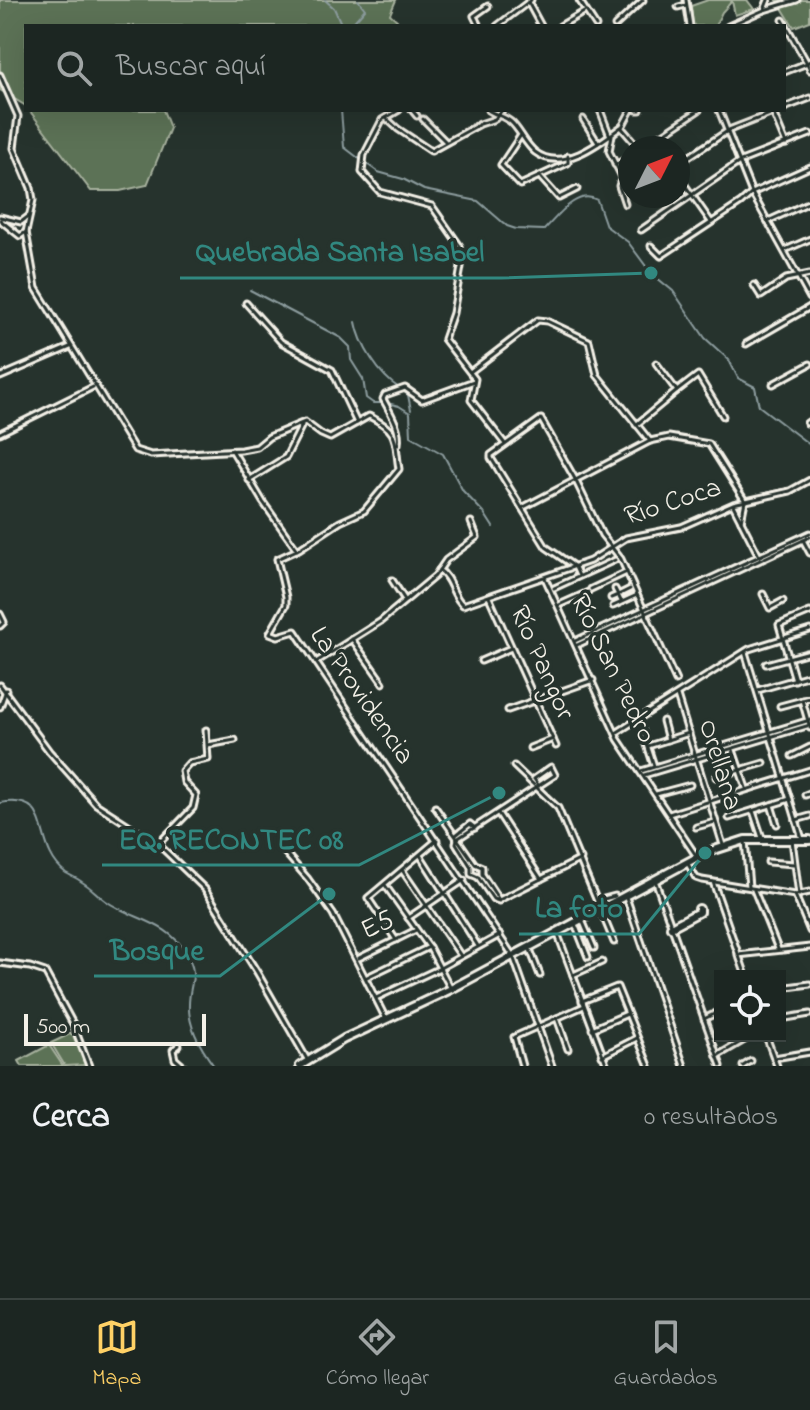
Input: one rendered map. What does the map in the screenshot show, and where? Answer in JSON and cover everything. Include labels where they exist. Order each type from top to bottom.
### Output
[{"type":"street","points":[[579,0],[595,24]]},
{"type":"street","points":[[617,24],[643,0]]},
{"type":"street","points":[[764,10],[768,0]]},
{"type":"street","points":[[738,24],[764,10],[797,0]]},
{"type":"street","points":[[500,24],[529,1],[540,24]]},
{"type":"street","points":[[678,7],[686,2],[690,24]]},
{"type":"street","points":[[478,24],[474,16],[488,6]]},
{"type":"street","points":[[563,24],[585,11]]},
{"type":"street","points":[[783,20],[785,24]]},
{"type":"street","points":[[786,25],[809,62],[810,70]]},
{"type":"street","points":[[786,71],[809,62]]},
{"type":"street","points":[[0,75],[18,116],[14,148],[31,188],[31,215],[26,232],[36,288],[131,446],[151,455],[241,450],[257,447],[269,437],[303,422]]},
{"type":"street","points":[[786,107],[810,98]]},
{"type":"street","points":[[396,112],[382,120],[364,155],[362,172],[380,192],[432,206],[459,244],[461,267],[453,313],[444,339],[475,380],[471,400],[505,444]]},
{"type":"street","points":[[414,112],[417,116]]},
{"type":"street","points":[[492,112],[512,123],[536,152],[543,157],[556,159],[581,154],[599,144],[622,127],[635,112]]},
{"type":"street","points":[[386,118],[431,151],[495,119],[500,112]]},
{"type":"street","points":[[601,112],[611,135],[609,151],[618,170]]},
{"type":"street","points":[[602,116],[605,112]]},
{"type":"street","points":[[660,136],[696,112]]},
{"type":"street","points":[[720,112],[752,193],[810,298]]},
{"type":"street","points":[[690,156],[729,130],[773,112],[786,144]]},
{"type":"street","points":[[423,119],[447,142]]},
{"type":"street","points":[[583,119],[599,144]]},
{"type":"street","points":[[622,127],[630,136]]},
{"type":"street","points":[[641,230],[741,161],[810,134]]},
{"type":"street","points":[[521,135],[501,165],[522,185],[568,163],[568,156]]},
{"type":"street","points":[[651,246],[661,256],[752,193],[810,167]]},
{"type":"street","points":[[540,177],[559,198],[577,189]]},
{"type":"street","points":[[690,190],[711,222]]},
{"type":"street","points":[[768,221],[810,202]]},
{"type":"street","points":[[0,219],[21,222],[31,215]]},
{"type":"street","points":[[0,219],[20,236],[26,232]]},
{"type":"street","points":[[785,250],[810,239]]},
{"type":"street","points":[[754,285],[761,296],[788,278],[810,274]]},
{"type":"street","points":[[246,303],[281,342],[332,370],[357,423]]},
{"type":"street","points":[[746,344],[810,307]]},
{"type":"street","points":[[470,373],[538,320],[547,321],[589,341],[597,375],[650,441]]},
{"type":"street","points":[[0,377],[71,347]]},
{"type":"street","points":[[656,363],[677,391]]},
{"type":"street","points":[[773,384],[810,364]]},
{"type":"street","points":[[636,425],[698,375],[723,416]]},
{"type":"street","points":[[398,444],[392,415],[383,399],[385,395],[404,387],[422,400],[475,380]]},
{"type":"street","points":[[0,433],[95,386]]},
{"type":"street","points":[[303,422],[330,438],[368,417],[374,418],[388,427],[398,444]]},
{"type":"street","points":[[579,576],[575,567],[546,547],[491,458],[505,444],[541,419],[602,535],[618,554],[676,681]]},
{"type":"street","points":[[249,480],[286,457],[303,422]]},
{"type":"street","points":[[522,508],[650,441],[669,437],[708,443],[745,501],[741,521]]},
{"type":"street","name":"La Providencia","points":[[398,444],[399,469],[370,506],[276,560],[286,605],[270,633],[278,636],[295,631],[500,935],[513,956],[552,1066]]},
{"type":"street","points":[[232,450],[297,550]]},
{"type":"street","points":[[236,456],[241,450]]},
{"type":"street","name":"Río Coca","points":[[439,570],[445,574],[462,605],[575,567],[626,538],[681,527],[733,504],[790,491],[810,480]]},
{"type":"street","points":[[733,504],[760,558]]},
{"type":"street","points":[[316,662],[376,624],[435,576],[446,560],[478,536],[471,522]]},
{"type":"street","points":[[760,558],[810,535]]},
{"type":"street","points":[[576,643],[810,535]]},
{"type":"street","points":[[803,540],[810,553]]},
{"type":"street","points":[[554,588],[615,560]]},
{"type":"street","points":[[558,606],[627,572]]},
{"type":"street","name":"Río San Pedro","points":[[545,578],[616,733],[697,857]]},
{"type":"street","points":[[392,580],[405,600]]},
{"type":"street","points":[[615,589],[621,602]]},
{"type":"street","points":[[611,598],[630,589]]},
{"type":"street","points":[[763,594],[770,608],[783,601]]},
{"type":"street","points":[[613,606],[637,595]]},
{"type":"street","name":"Río Pangor","points":[[489,597],[556,746]]},
{"type":"street","points":[[795,680],[780,624],[810,612]]},
{"type":"street","points":[[0,614],[4,622],[0,626]]},
{"type":"street","points":[[616,733],[745,652],[810,630]]},
{"type":"street","points":[[352,639],[383,683]]},
{"type":"street","points":[[481,661],[512,648]]},
{"type":"street","points":[[300,1066],[344,1039],[451,989],[723,845],[762,838],[806,840],[796,820],[745,652]]},
{"type":"street","points":[[766,664],[810,652]]},
{"type":"street","points":[[758,690],[810,675]]},
{"type":"street","points":[[508,710],[593,680]]},
{"type":"street","points":[[0,685],[49,751],[96,804],[158,844],[205,889],[308,1061]]},
{"type":"street","points":[[0,707],[6,690]]},
{"type":"street","name":"Orellana","points":[[677,696],[723,845]]},
{"type":"street","points":[[780,706],[810,698]]},
{"type":"street","points":[[642,773],[809,724],[802,700]]},
{"type":"street","points":[[639,720],[654,767]]},
{"type":"street","points":[[663,721],[668,740]]},
{"type":"street","points":[[158,844],[193,808],[196,795],[184,782],[182,771],[189,763],[208,759],[206,730]]},
{"type":"street","points":[[648,746],[689,733]]},
{"type":"street","points":[[642,773],[654,767],[733,750],[770,735]]},
{"type":"street","points":[[530,748],[553,739]]},
{"type":"street","points":[[208,745],[235,740]]},
{"type":"street","points":[[792,756],[810,747]]},
{"type":"street","points":[[733,750],[746,789]]},
{"type":"street","points":[[716,777],[764,763]]},
{"type":"street","points":[[514,766],[558,808],[603,909],[614,942]]},
{"type":"street","points":[[456,838],[475,828],[537,787],[556,774],[551,767],[534,779],[537,787]]},
{"type":"street","points":[[669,814],[810,770]]},
{"type":"street","points":[[656,794],[690,785]]},
{"type":"street","points":[[729,818],[790,799]]},
{"type":"street","points":[[771,805],[777,824]]},
{"type":"street","points":[[435,807],[473,865],[471,874],[480,875],[499,900],[581,859]]},
{"type":"street","points":[[753,811],[762,838]]},
{"type":"street","points":[[498,813],[541,879]]},
{"type":"street","points":[[796,820],[810,816]]},
{"type":"street","points":[[696,827],[715,822]]},
{"type":"street","points":[[396,940],[368,898],[437,840]]},
{"type":"street","points":[[745,840],[751,888],[778,949]]},
{"type":"street","points":[[792,840],[797,895],[810,931]]},
{"type":"street","points":[[281,848],[321,895],[358,959],[386,1019]]},
{"type":"street","points":[[420,855],[478,946]]},
{"type":"street","points":[[687,862],[696,878],[797,895],[810,892]]},
{"type":"street","points":[[768,862],[794,864]]},
{"type":"street","points":[[473,865],[482,867],[480,875]]},
{"type":"street","points":[[402,870],[461,956]]},
{"type":"street","points":[[408,918],[464,880]]},
{"type":"street","points":[[655,880],[721,1066]]},
{"type":"street","points":[[713,882],[744,970]]},
{"type":"street","points":[[385,885],[429,947],[451,989]]},
{"type":"street","points":[[599,901],[603,897],[615,896]]},
{"type":"street","points":[[626,897],[684,1066]]},
{"type":"street","points":[[671,927],[699,912],[699,909]]},
{"type":"street","points":[[578,922],[594,948]]},
{"type":"street","points":[[578,922],[588,957]]},
{"type":"street","name":"E5","points":[[358,959],[416,930]]},
{"type":"street","points":[[557,933],[607,1066]]},
{"type":"street","points":[[376,998],[500,935]]},
{"type":"street","points":[[367,978],[429,947]]},
{"type":"street","points":[[529,947],[540,975]]},
{"type":"street","points":[[738,955],[810,947]]},
{"type":"street","points":[[573,975],[602,962]]},
{"type":"street","points":[[0,963],[45,972],[73,1024],[89,1066]]},
{"type":"street","points":[[786,987],[810,984]]},
{"type":"street","points":[[522,1066],[513,1039],[617,987],[649,1066]]},
{"type":"street","points":[[592,1029],[627,1014]]},
{"type":"street","points":[[704,1019],[714,1014]]},
{"type":"street","points":[[786,1018],[810,1014]]},
{"type":"street","points":[[557,1018],[568,1049]]},
{"type":"street","points":[[602,1056],[637,1038]]},
{"type":"street","points":[[717,1056],[741,1042]]},
{"type":"street","points":[[768,1042],[777,1066]]},
{"type":"street","points":[[179,1045],[173,1050],[177,1062],[183,1066]]},
{"type":"street","points":[[774,1058],[810,1052]]},
{"type":"street","points":[[743,1066],[751,1061]]},
{"type":"green space","points":[[0,0],[396,0],[390,14],[397,20],[394,24],[24,24],[24,105],[0,90]]},
{"type":"green space","points":[[708,0],[747,0],[754,9],[735,15],[732,1],[716,24],[693,24],[691,6]]},
{"type":"green space","points":[[777,0],[810,0],[810,21],[794,27]]},
{"type":"green space","points":[[31,112],[164,112],[170,128],[147,185],[120,191],[91,191]]},
{"type":"green space","points":[[72,1033],[86,1065],[65,1066],[51,1043]]},
{"type":"green space","points":[[49,1045],[63,1066],[22,1066],[19,1061]]},
{"type":"waterway","points":[[325,0],[334,8],[341,24]]},
{"type":"waterway","points":[[352,24],[365,9],[358,0]]},
{"type":"waterway","points":[[341,112],[344,147],[361,160]]},
{"type":"waterway","points":[[364,162],[378,172],[403,179],[424,190],[478,201],[507,226],[516,229],[544,230],[575,201],[590,197],[597,200],[606,226],[628,242],[651,273],[673,291],[705,338],[729,360],[738,378],[755,387],[759,406],[810,445]]},
{"type":"waterway","points":[[250,290],[341,338],[350,347],[351,360],[363,379],[366,398],[373,403],[383,403]]},
{"type":"waterway","points":[[356,322],[372,359],[399,388]]},
{"type":"waterway","points":[[403,391],[408,395],[411,410]]},
{"type":"waterway","points":[[387,403],[410,413],[411,436],[443,454],[463,491],[493,527]]},
{"type":"waterway","points":[[0,803],[18,802],[29,806],[41,824],[55,862],[66,873],[116,907],[160,927],[179,942],[192,968],[189,1005],[193,1029],[214,1066]]},
{"type":"place","name":"Quebrada Santa Isabel","points":[[651,273]]},
{"type":"place","name":"EQ. RECONTEC 08","points":[[499,793]]},
{"type":"place","name":"La foto","points":[[705,853]]},
{"type":"place","name":"Bosque","points":[[329,894]]}]
